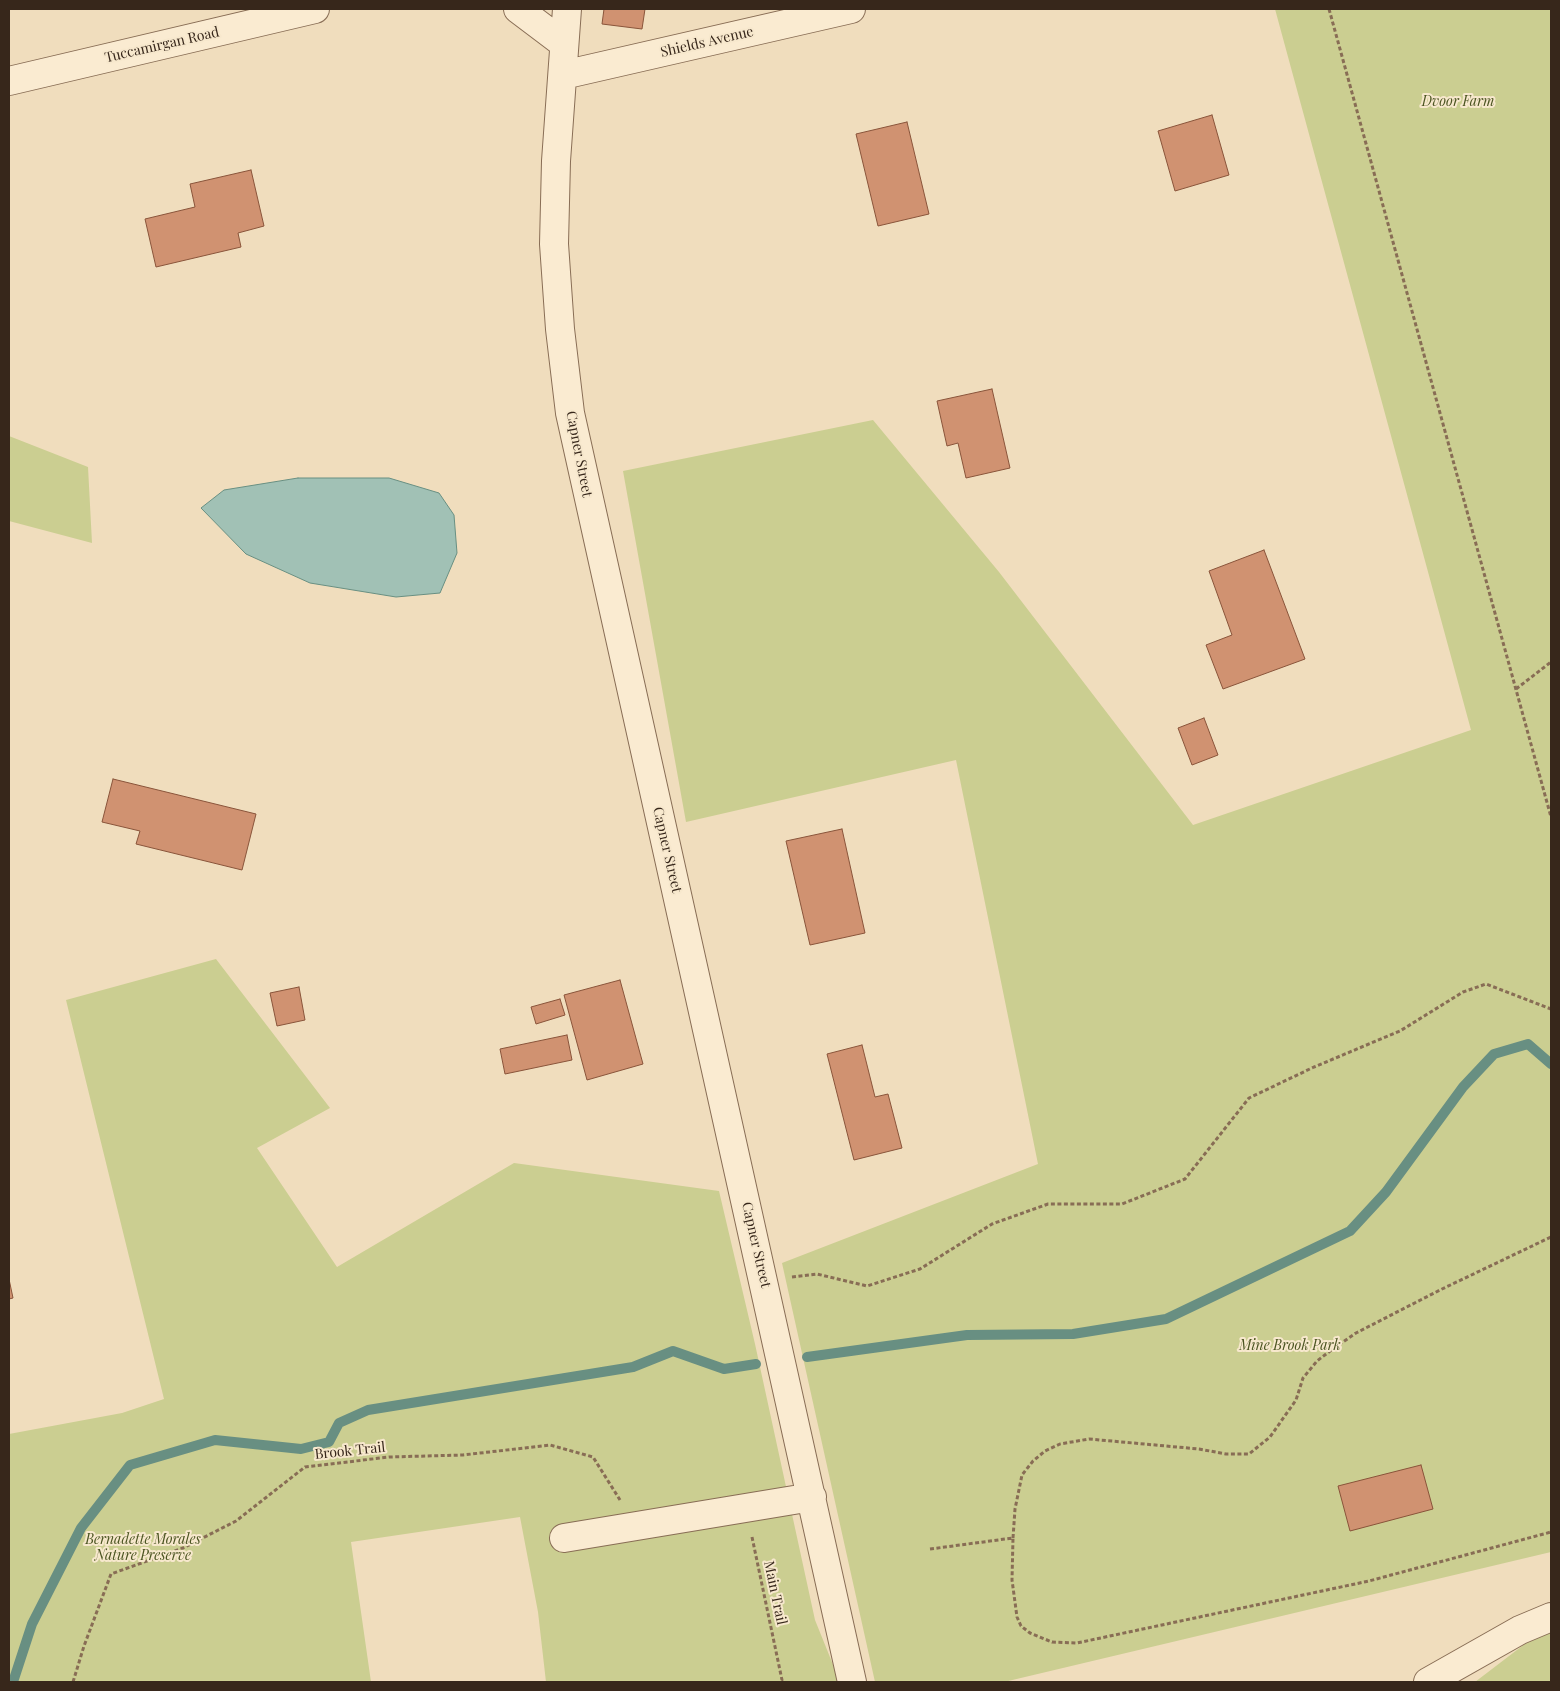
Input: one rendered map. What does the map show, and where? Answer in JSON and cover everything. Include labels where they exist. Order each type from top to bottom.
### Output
[{"type":"street","name":"Tuccamirgan Road","points":[[9,81],[315,9]]},
{"type":"street","points":[[518,9],[563,43]]},
{"type":"street","name":"Capner Street","points":[[566,9],[556,161],[554,244],[560,329],[570,413],[812,1497],[825,1569],[852,1682]]},
{"type":"street","name":"Shields Avenue","points":[[562,75],[851,9]]},
{"type":"street","points":[[564,1538],[812,1497]]},
{"type":"street","points":[[1428,1682],[1520,1630],[1551,1616]]},
{"type":"path","points":[[1330,9],[1551,817]]},
{"type":"path","points":[[1516,689],[1551,662]]},
{"type":"path","points":[[764,1281],[817,1274],[867,1286],[920,1269],[992,1224],[1048,1204],[1122,1204],[1184,1179],[1249,1098],[1314,1067],[1400,1031],[1463,992],[1486,984],[1551,1009]]},
{"type":"path","points":[[1551,1236],[1356,1333],[1334,1348],[1317,1361],[1302,1378],[1296,1400],[1270,1437],[1260,1448],[1249,1454],[1226,1454],[1199,1449],[1089,1439],[1060,1444],[1045,1451],[1033,1461],[1022,1475],[1015,1508],[1012,1580],[1017,1617],[1021,1626],[1030,1633],[1052,1642],[1077,1643],[1370,1581],[1551,1532]]},
{"type":"path","name":"Brook Trail","points":[[73,1682],[84,1646],[111,1574],[184,1548],[236,1521],[305,1466],[389,1458],[463,1455],[550,1445],[593,1457],[636,1526]]},
{"type":"path","name":"Main Trail","points":[[746,1507],[782,1680],[780,1682]]},
{"type":"path","points":[[930,1549],[1013,1538]]},
{"type":"green space","points":[[1275,9],[1551,9],[1551,1552],[1004,1682],[875,1682],[782,1263],[1038,1164],[956,760],[686,822],[623,471],[873,420],[999,572],[1193,825],[1471,730]]},
{"type":"green space","points":[[9,436],[88,467],[92,543],[9,521]]},
{"type":"green space","name":"Bernadette Morales Nature Preserve","points":[[216,959],[330,1108],[257,1148],[337,1267],[514,1163],[719,1191],[755,1344],[815,1620],[840,1682],[546,1682],[538,1612],[520,1517],[351,1542],[371,1682],[9,1682],[9,1434],[122,1413],[164,1399],[66,1000]]},
{"type":"green space","points":[[1551,1624],[1551,1682],[1475,1682]]},
{"type":"shaded area","points":[[298,478],[389,478],[439,493],[454,515],[457,553],[440,593],[396,597],[310,583],[246,554],[201,508],[224,490]]},
{"type":"building","points":[[604,9],[645,9],[642,29],[602,24]]},
{"type":"building","points":[[1212,115],[1229,175],[1175,191],[1158,131]]},
{"type":"building","points":[[907,122],[929,214],[878,226],[856,134]]},
{"type":"building","points":[[251,170],[264,226],[238,233],[241,247],[156,267],[145,219],[195,207],[190,184]]},
{"type":"building","points":[[992,389],[1010,468],[966,478],[958,443],[947,446],[937,401]]},
{"type":"building","points":[[1264,550],[1305,659],[1223,689],[1206,645],[1232,635],[1209,571]]},
{"type":"building","points":[[1204,718],[1218,755],[1192,765],[1178,728]]},
{"type":"building","points":[[113,779],[256,814],[242,870],[136,844],[140,831],[102,822]]},
{"type":"building","points":[[842,829],[865,933],[810,945],[786,841]]},
{"type":"building","points":[[620,980],[643,1064],[587,1080],[564,995]]},
{"type":"building","points":[[299,987],[305,1020],[277,1026],[270,993]]},
{"type":"building","points":[[560,999],[565,1015],[536,1024],[531,1007]]},
{"type":"building","points":[[567,1035],[572,1060],[505,1074],[500,1049]]},
{"type":"building","points":[[862,1045],[875,1097],[888,1094],[902,1148],[854,1160],[827,1054]]},
{"type":"building","points":[[9,1279],[13,1298],[9,1299]]},
{"type":"building","points":[[1421,1465],[1433,1509],[1350,1531],[1338,1486]]},
{"type":"waterway","points":[[807,1357],[967,1335],[1073,1334],[1166,1319],[1350,1231],[1386,1192],[1463,1087],[1494,1054],[1528,1044],[1551,1064]]},
{"type":"waterway","points":[[13,1682],[32,1624],[81,1528],[130,1465],[215,1440],[301,1449],[329,1442],[339,1423],[368,1410],[633,1367],[673,1351],[724,1369],[756,1364]]},
{"type":"park label","name":"Dvoor Farm","points":[[1458,102]]},
{"type":"park label","name":"Mine Brook Park","points":[[1290,1346]]}]
